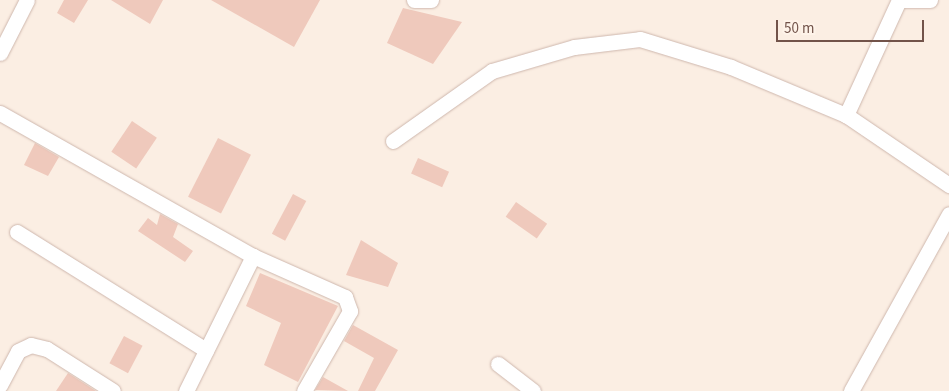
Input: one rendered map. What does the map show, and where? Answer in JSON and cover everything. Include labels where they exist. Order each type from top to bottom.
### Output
[{"type":"street","points":[[0,53],[27,0]]},
{"type":"street","points":[[414,0],[431,0]]},
{"type":"street","points":[[846,115],[899,0]]},
{"type":"street","points":[[903,0],[930,0]]},
{"type":"street","points":[[393,142],[492,71],[574,47],[640,38],[731,67],[846,115],[949,185]]},
{"type":"street","points":[[0,113],[253,256],[350,303],[346,320],[304,391]]},
{"type":"street","points":[[851,391],[949,214]]},
{"type":"street","points":[[16,232],[206,350]]},
{"type":"street","points":[[186,391],[253,256]]},
{"type":"street","points":[[0,384],[18,351],[31,344],[47,349],[113,391]]},
{"type":"street","points":[[498,364],[533,391]]},
{"type":"building","points":[[64,0],[88,0],[74,23],[57,13]]},
{"type":"building","points":[[111,0],[163,0],[150,24]]},
{"type":"building","points":[[211,0],[320,0],[294,47]]},
{"type":"building","points":[[403,8],[462,22],[433,64],[387,43]]},
{"type":"building","points":[[132,121],[157,138],[136,168],[111,152]]},
{"type":"building","points":[[218,138],[251,155],[221,214],[188,197]]},
{"type":"building","points":[[35,143],[59,157],[48,176],[24,165]]},
{"type":"building","points":[[418,158],[449,172],[442,187],[411,174]]},
{"type":"building","points":[[293,194],[306,201],[285,241],[272,234]]},
{"type":"building","points":[[516,202],[547,224],[537,239],[506,217]]},
{"type":"building","points":[[160,214],[178,224],[173,237],[193,251],[185,262],[138,231],[148,218],[157,225]]},
{"type":"building","points":[[361,240],[398,263],[388,287],[346,275]]},
{"type":"building","points":[[260,273],[338,306],[298,382],[264,365],[281,323],[246,306]]},
{"type":"building","points":[[353,325],[398,350],[375,391],[358,391],[374,358],[344,341]]},
{"type":"building","points":[[124,336],[143,346],[128,373],[109,363]]},
{"type":"building","points":[[68,373],[96,391],[56,391]]},
{"type":"building","points":[[323,377],[348,391],[315,390]]}]
